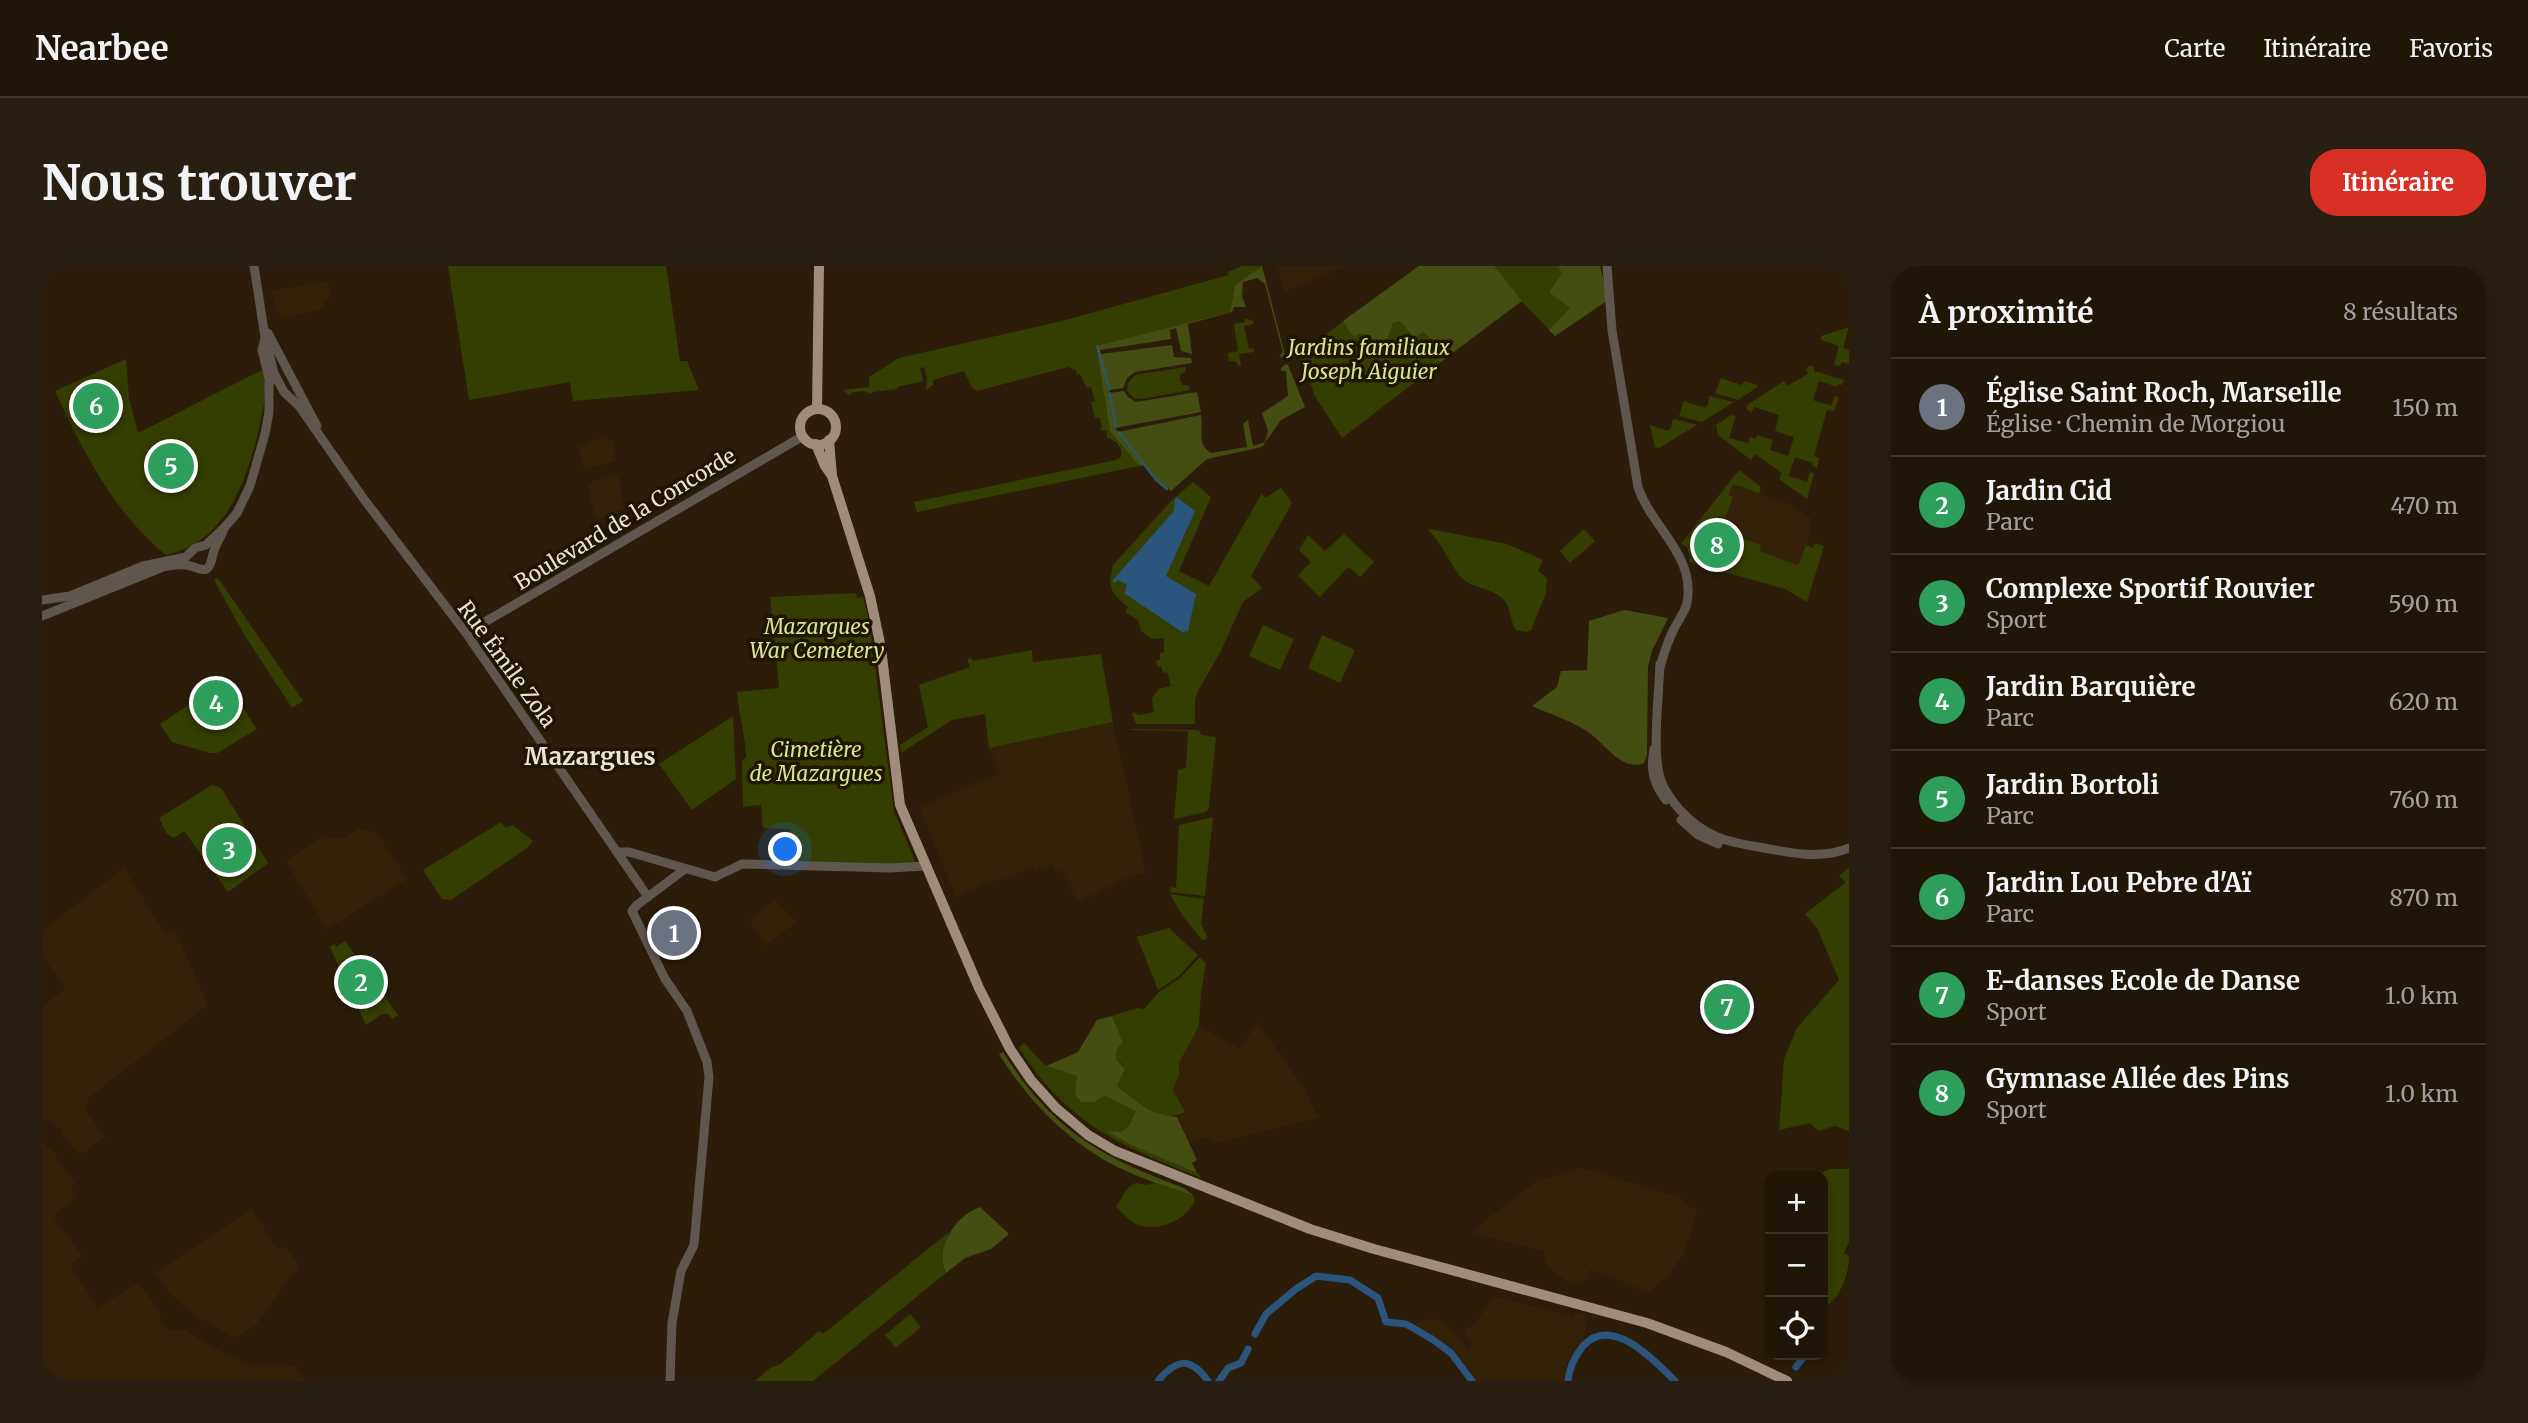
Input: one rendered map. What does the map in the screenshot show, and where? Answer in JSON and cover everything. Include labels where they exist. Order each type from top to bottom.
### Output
[{"type":"main road","points":[[817,409],[819,266]]},
{"type":"main road","points":[[817,409],[829,413],[835,422],[835,433],[829,440],[816,444],[803,436],[800,427],[802,418],[817,409]]},
{"type":"main road","points":[[829,440],[832,476],[870,596],[885,674],[898,775],[903,783],[906,817],[979,988],[1007,1043],[1040,1092],[1072,1123],[1104,1145],[1310,1229],[1647,1323],[1747,1362],[1787,1381]]},
{"type":"main road","points":[[816,444],[832,476]]},
{"type":"street","points":[[1607,266],[1612,330],[1638,486],[1646,506],[1680,555],[1687,585],[1685,608],[1668,642],[1660,667],[1658,728],[1651,766],[1655,786],[1691,830],[1707,841],[1731,847],[1758,847],[1817,856],[1849,848]]},
{"type":"street","points":[[256,269],[265,332],[275,373],[284,391],[299,406],[321,437]]},
{"type":"street","points":[[265,332],[315,419],[321,437]]},
{"type":"street","points":[[42,600],[70,596],[143,566],[181,559],[206,545],[237,513],[250,486],[269,412],[269,382],[262,350],[265,332]]},
{"type":"street","points":[[269,382],[279,370],[289,374]]},
{"type":"street","points":[[269,412],[284,391],[289,374]]},
{"type":"street","points":[[269,382],[273,389],[284,391]]},
{"type":"street","name":"Boulevard de la Concorde","points":[[466,634],[803,436]]},
{"type":"street","name":"Rue Émile Zola","points":[[321,437],[407,558],[466,634],[648,897]]},
{"type":"street","points":[[42,615],[163,567],[175,565],[207,569],[212,563],[224,528]]},
{"type":"street","points":[[193,567],[189,559],[195,549],[206,547],[213,555]]},
{"type":"street","points":[[617,852],[629,852],[715,877],[745,865],[925,866]]},
{"type":"street","points":[[670,1381],[672,1323],[680,1276],[694,1245],[709,1077],[707,1062],[687,1011],[665,979],[632,912],[685,869]]},
{"type":"shaded area","points":[[1276,266],[1346,266],[1290,289],[1285,294]]},
{"type":"shaded area","points":[[328,281],[331,298],[324,300],[325,309],[280,318],[271,291]]},
{"type":"shaded area","points":[[605,438],[606,441],[613,440],[616,461],[584,470],[578,446]]},
{"type":"shaded area","points":[[1739,470],[1761,487],[1759,493],[1790,505],[1812,519],[1808,530],[1811,531],[1798,565],[1760,551],[1761,545],[1714,528],[1706,511]]},
{"type":"shaded area","points":[[618,475],[624,508],[599,519],[595,517],[587,483]]},
{"type":"shaded area","points":[[1113,722],[1146,873],[1128,877],[1078,902],[1062,870],[1056,872],[1052,865],[1035,872],[1033,867],[996,882],[994,878],[956,897],[919,807],[1000,773],[989,748]]},
{"type":"shaded area","points":[[358,828],[377,833],[407,879],[327,929],[286,861],[319,839],[346,838]]},
{"type":"shaded area","points":[[124,868],[165,934],[174,928],[208,1005],[88,1098],[85,1109],[105,1137],[80,1155],[61,1134],[61,1129],[51,1121],[42,1121],[42,1008],[66,987],[42,956],[42,931]]},
{"type":"shaded area","points":[[775,900],[797,922],[766,945],[749,920]]},
{"type":"shaded area","points":[[1257,1022],[1303,1087],[1319,1118],[1215,1143],[1204,1137],[1189,1143],[1177,1117],[1185,1112],[1173,1090],[1179,1075],[1179,1063],[1199,1026],[1239,1048],[1244,1045]]},
{"type":"shaded area","points":[[42,1142],[54,1153],[75,1183],[70,1191],[75,1198],[53,1216],[82,1256],[70,1264],[97,1308],[139,1283],[160,1312],[161,1322],[170,1331],[183,1329],[218,1350],[256,1367],[295,1365],[305,1381],[42,1381]]},
{"type":"shaded area","points":[[1582,1168],[1679,1197],[1697,1212],[1683,1255],[1667,1277],[1648,1292],[1590,1269],[1587,1279],[1571,1284],[1550,1269],[1544,1259],[1545,1252],[1475,1233],[1478,1226],[1537,1181]]},
{"type":"shaded area","points":[[252,1209],[278,1250],[286,1246],[300,1268],[294,1272],[256,1325],[234,1338],[195,1315],[171,1295],[155,1273]]},
{"type":"shaded area","points":[[1493,1296],[1573,1317],[1575,1312],[1588,1315],[1583,1343],[1574,1351],[1563,1381],[1475,1379],[1450,1348],[1416,1325],[1435,1318],[1449,1326],[1467,1349],[1472,1344],[1465,1336],[1465,1330],[1476,1323]]},
{"type":"green space","points":[[448,266],[666,266],[680,361],[687,361],[699,390],[573,401],[570,382],[469,400]]},
{"type":"green space","points":[[1242,266],[1262,266],[1235,285],[1230,312],[1096,346],[1110,431],[1139,466],[917,512],[914,502],[1121,457],[1121,449],[1116,442],[1107,437],[1107,431],[1099,430],[1102,428],[1100,418],[1095,418],[1091,402],[1095,401],[1091,387],[1087,388],[1080,374],[1076,375],[1077,371],[1068,367],[977,391],[972,388],[964,371],[933,380],[933,385],[926,390],[924,367],[920,368],[923,381],[897,389],[872,394],[862,391],[851,393],[850,396],[843,390],[869,387],[869,377],[899,358],[1058,322],[1229,275],[1228,272]]},
{"type":"green space","points":[[1262,266],[1285,355],[1284,358],[1279,356],[1283,352],[1265,284],[1257,278],[1243,282],[1242,296],[1246,307],[1234,307],[1232,312],[1188,324],[1192,354],[1181,351],[1176,328],[1170,330],[1171,339],[1100,350],[1101,354],[1172,345],[1174,357],[1191,358],[1192,363],[1135,372],[1127,378],[1123,388],[1109,390],[1109,393],[1124,391],[1136,402],[1197,392],[1201,412],[1115,428],[1118,432],[1201,415],[1202,441],[1211,453],[1247,447],[1243,424],[1248,420],[1253,446],[1265,442],[1268,431],[1262,413],[1288,396],[1286,371],[1281,371],[1281,368],[1288,365],[1305,407],[1281,420],[1262,447],[1207,459],[1171,491],[1168,488],[1166,490],[1155,481],[1145,465],[1139,466],[1110,431],[1096,346],[1230,312],[1235,285]]},
{"type":"green space","name":"Jardins familiaux Joseph Aiguier","points":[[1419,266],[1600,266],[1608,300],[1555,336],[1521,301],[1342,438],[1316,398],[1299,354]]},
{"type":"green space","points":[[1419,266],[1494,266],[1522,301],[1440,362],[1433,353],[1433,340],[1423,332],[1415,338],[1400,321],[1393,323],[1387,339],[1379,345],[1361,333],[1354,337],[1343,321]]},
{"type":"green space","points":[[1558,266],[1600,266],[1608,300],[1555,336],[1549,330],[1570,308],[1549,292],[1562,273]]},
{"type":"green space","points":[[1245,318],[1254,324],[1244,326],[1249,349],[1253,348],[1254,352],[1239,354],[1239,366],[1235,361],[1229,361],[1228,353],[1238,351],[1234,324],[1245,322]]},
{"type":"green space","points":[[1849,327],[1843,348],[1849,350],[1849,364],[1842,362],[1840,366],[1834,365],[1839,346],[1821,340],[1821,336]]},
{"type":"green space","points":[[126,359],[129,398],[138,433],[262,370],[264,377],[265,399],[262,414],[240,488],[219,523],[204,537],[187,548],[166,555],[147,538],[115,500],[88,458],[55,391]]},
{"type":"green space","points":[[1811,365],[1814,371],[1844,380],[1838,387],[1819,381],[1813,400],[1831,406],[1835,396],[1839,397],[1834,411],[1827,410],[1814,456],[1819,458],[1817,468],[1812,466],[1813,463],[1795,457],[1789,476],[1807,482],[1810,472],[1814,474],[1807,499],[1779,479],[1782,473],[1755,454],[1751,460],[1718,435],[1716,425],[1731,415],[1736,416],[1729,438],[1748,443],[1750,437],[1756,439],[1757,435],[1773,440],[1770,450],[1788,456],[1794,437],[1775,431],[1779,415],[1754,407],[1752,412],[1747,410],[1747,405],[1784,381],[1787,386],[1808,374],[1806,368]]},
{"type":"green space","points":[[1185,367],[1186,371],[1180,375],[1180,381],[1189,386],[1190,390],[1142,399],[1134,398],[1127,391],[1128,383],[1135,375]]},
{"type":"green space","points":[[1721,378],[1741,385],[1745,381],[1759,386],[1738,400],[1715,393]]},
{"type":"green space","points":[[1709,396],[1734,402],[1702,422],[1679,416],[1684,401],[1705,408]]},
{"type":"green space","points":[[1673,419],[1697,425],[1659,448],[1655,447],[1650,425],[1668,431]]},
{"type":"green space","points":[[1739,470],[1761,487],[1759,493],[1733,484],[1728,495],[1733,497],[1725,518],[1719,516],[1714,528],[1761,545],[1760,551],[1798,565],[1806,545],[1813,548],[1815,543],[1824,546],[1807,602],[1785,589],[1689,562],[1687,547],[1681,544]]},
{"type":"green space","points":[[1193,482],[1211,497],[1179,571],[1209,586],[1262,493],[1265,498],[1281,488],[1292,503],[1251,576],[1262,588],[1243,602],[1220,653],[1199,689],[1195,699],[1195,724],[1136,724],[1132,715],[1134,712],[1138,715],[1154,712],[1152,698],[1159,689],[1171,686],[1167,672],[1163,673],[1161,666],[1157,667],[1156,661],[1160,660],[1160,653],[1164,652],[1164,638],[1152,639],[1141,631],[1138,620],[1125,612],[1128,607],[1112,589],[1110,579],[1113,565],[1173,499]]},
{"type":"green space","points":[[1584,529],[1595,541],[1570,563],[1560,551]]},
{"type":"green space","points":[[1428,530],[1507,544],[1543,560],[1538,571],[1547,578],[1546,593],[1531,630],[1516,630],[1504,600],[1493,592],[1464,580]]},
{"type":"green space","points":[[1344,534],[1374,562],[1360,577],[1349,567],[1320,597],[1298,576],[1311,562],[1299,550],[1308,535],[1325,551]]},
{"type":"green space","points":[[218,578],[303,701],[292,708],[245,636],[214,580]]},
{"type":"green space","name":"Cimetière de Mazargues","points":[[856,593],[857,598],[863,597],[870,626],[868,633],[871,635],[894,811],[915,861],[912,865],[793,862],[790,829],[763,828],[761,805],[743,807],[742,761],[746,757],[737,692],[779,688],[770,597]]},
{"type":"green space","points":[[1624,610],[1668,618],[1652,651],[1648,667],[1647,755],[1644,763],[1636,765],[1621,760],[1582,728],[1532,706],[1557,687],[1561,671],[1587,670],[1589,621]]},
{"type":"green space","points":[[1263,625],[1294,639],[1280,670],[1249,656]]},
{"type":"green space","points":[[1322,635],[1355,650],[1340,683],[1308,668]]},
{"type":"green space","points":[[1032,650],[1033,662],[1101,654],[1113,722],[989,748],[985,714],[952,720],[901,753],[900,745],[928,727],[919,685],[970,667],[967,659],[971,658],[973,661]]},
{"type":"green space","points":[[225,681],[257,729],[217,753],[172,742],[160,724]]},
{"type":"green space","name":"Cimetière de Mazargues","points":[[733,716],[736,779],[692,810],[659,764]]},
{"type":"green space","points":[[1129,730],[1194,730],[1200,731],[1201,735],[1216,737],[1209,808],[1206,812],[1174,819],[1178,770],[1186,768],[1188,731]]},
{"type":"green space","points":[[212,785],[221,788],[268,863],[228,892],[184,831],[174,838],[167,834],[159,818]]},
{"type":"green space","points":[[1213,817],[1205,896],[1170,892],[1171,887],[1176,888],[1179,825]]},
{"type":"green space","points":[[501,822],[506,828],[513,825],[533,841],[527,848],[451,900],[442,899],[423,870]]},
{"type":"green space","points":[[1849,867],[1849,1131],[1835,1126],[1818,1131],[1810,1123],[1779,1130],[1784,1059],[1797,1028],[1839,980],[1817,928],[1805,914],[1846,882],[1839,876]]},
{"type":"green space","points":[[1170,894],[1204,899],[1201,924],[1207,937],[1205,940],[1202,940],[1182,915]]},
{"type":"green space","points":[[1169,928],[1198,955],[1179,976],[1158,990],[1137,937]]},
{"type":"green space","points":[[345,941],[398,1015],[392,1019],[388,1014],[382,1014],[366,1025],[330,947],[334,944],[336,947]]},
{"type":"green space","points":[[1200,957],[1206,963],[1199,1026],[1179,1063],[1179,1075],[1173,1090],[1185,1112],[1174,1116],[1154,1113],[1137,1104],[1116,1085],[1123,1065],[1116,1059],[1116,1051],[1123,1042],[1112,1016],[1137,1008],[1144,1009],[1159,992],[1180,978]]},
{"type":"green space","points":[[1112,1016],[1123,1042],[1116,1051],[1116,1059],[1125,1069],[1117,1085],[1147,1108],[1177,1117],[1197,1160],[1192,1163],[1197,1173],[1133,1146],[1106,1131],[1120,1132],[1128,1127],[1136,1111],[1105,1096],[1094,1102],[1082,1102],[1075,1095],[1077,1076],[1046,1066],[1078,1052],[1097,1020]]},
{"type":"green space","points":[[1024,1043],[1046,1066],[1078,1076],[1075,1095],[1094,1102],[1105,1096],[1136,1111],[1128,1127],[1120,1133],[1108,1132],[1133,1146],[1199,1174],[1201,1178],[1122,1143],[1077,1115],[1038,1074],[1019,1048]]},
{"type":"green space","points":[[1003,1052],[1040,1102],[1080,1138],[1127,1164],[1184,1188],[1194,1196],[1128,1172],[1089,1150],[1039,1107],[999,1054]]},
{"type":"green space","points":[[1849,1166],[1849,1242],[1844,1253],[1849,1256],[1847,1271],[1839,1293],[1828,1305],[1828,1171],[1826,1171],[1847,1169]]},
{"type":"green space","points":[[1136,1183],[1155,1183],[1192,1195],[1195,1200],[1186,1213],[1174,1222],[1151,1227],[1139,1225],[1116,1206],[1127,1190]]},
{"type":"green space","points":[[980,1207],[1009,1234],[991,1249],[965,1258],[946,1273],[943,1263],[945,1243],[963,1217]]},
{"type":"green space","points":[[949,1232],[943,1258],[946,1273],[813,1381],[755,1381],[770,1368],[781,1364],[819,1331],[823,1334]]},
{"type":"green space","points":[[910,1314],[921,1327],[896,1348],[885,1335]]},
{"type":"water","points":[[1178,498],[1195,511],[1166,576],[1196,594],[1188,631],[1182,632],[1124,593],[1127,585],[1118,580],[1115,583],[1112,581],[1174,511],[1175,499]]},
{"type":"waterway","points":[[1097,346],[1110,390]]},
{"type":"waterway","points":[[1110,393],[1116,427]]},
{"type":"waterway","points":[[1119,432],[1152,475],[1167,489]]},
{"type":"waterway","points":[[1255,1334],[1266,1314],[1316,1276],[1350,1280],[1378,1298],[1386,1322],[1406,1324],[1432,1339],[1451,1353],[1472,1381]]},
{"type":"waterway","points":[[1568,1381],[1573,1362],[1583,1346],[1594,1337],[1607,1335],[1632,1344],[1675,1381]]},
{"type":"waterway","points":[[1219,1381],[1228,1368],[1241,1363],[1248,1349]]},
{"type":"waterway","points":[[1796,1367],[1801,1360]]},
{"type":"waterway","points":[[1158,1381],[1171,1368],[1183,1363],[1195,1367],[1208,1381]]},
{"type":"place","name":"Jardin Lou Pebre d'Aï","points":[[96,406]]},
{"type":"place","name":"Jardin Bortoli","points":[[171,466]]},
{"type":"place","name":"Gymnase Allée des Pins","points":[[1717,545]]},
{"type":"place","name":"Jardin Barquière","points":[[216,703]]},
{"type":"place","name":"Complexe Sportif Rouvier","points":[[229,850]]},
{"type":"place","name":"Église Saint Roch, Marseille","points":[[674,933]]},
{"type":"place","name":"Jardin Cid","points":[[361,982]]},
{"type":"place","name":"E-danses Ecole de Danse","points":[[1727,1007]]},
{"type":"district","name":"Mazargues","points":[[590,756]]},
{"type":"park label","name":"Mazargues War Cemetery","points":[[817,638]]}]
